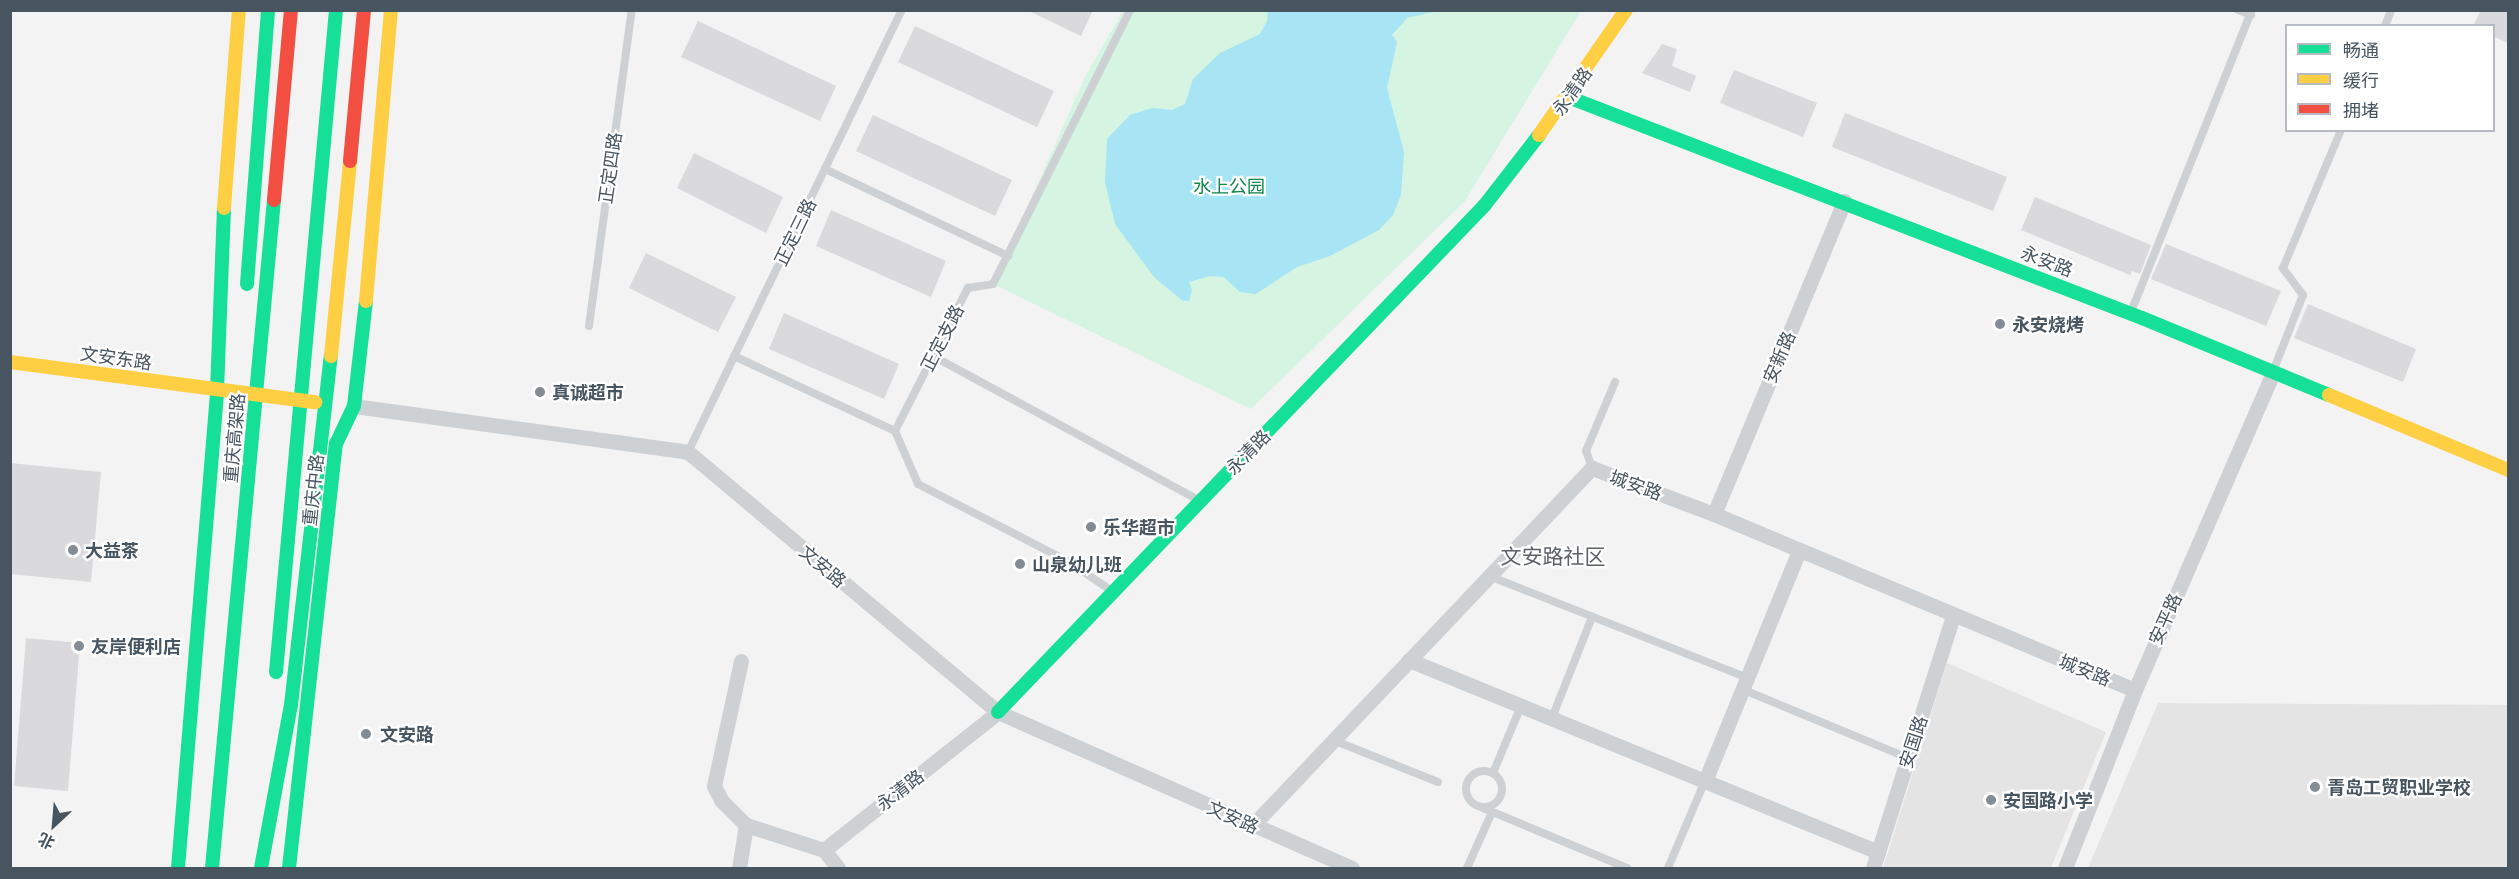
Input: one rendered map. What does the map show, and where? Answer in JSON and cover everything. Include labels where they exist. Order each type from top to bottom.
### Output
[{"type":"main road","points":[[178,868],[217,390],[224,204],[239,10]]},
{"type":"main road","points":[[245,305],[268,10]]},
{"type":"main road","name":"重庆高架路","points":[[211,868],[291,10]]},
{"type":"main road","points":[[274,693],[336,10]]},
{"type":"main road","points":[[259,868],[291,705],[332,351],[364,10]]},
{"type":"main road","name":"重庆中路","points":[[289,868],[336,444],[354,406],[391,10]]},
{"type":"main road","name":"永清路","points":[[998,712],[1484,206],[1569,97],[1626,10]]},
{"type":"main road","name":"永安路","points":[[1569,97],[2131,313],[2508,471]]},
{"type":"main road","name":"文安东路","points":[[10,362],[217,390]]},
{"type":"main road","points":[[236,409],[239,375]]},
{"type":"main road","points":[[217,390],[354,406]]},
{"type":"main road","points":[[259,868],[271,728]]},
{"type":"main road","points":[[209,733],[211,868]]},
{"type":"street","name":"安新路","points":[[1714,514],[1844,201]]},
{"type":"street","name":"安平路","points":[[2065,868],[2134,690],[2273,373]]},
{"type":"street","points":[[354,406],[687,452]]},
{"type":"street","name":"文安路","points":[[687,452],[998,712],[1252,826],[1352,868]]},
{"type":"street","name":"城安路","points":[[1252,826],[1592,468],[1714,514],[2134,690]]},
{"type":"street","points":[[1705,781],[1799,550]]},
{"type":"street","name":"安国路","points":[[1873,868],[1953,616]]},
{"type":"street","points":[[1409,660],[1878,852]]},
{"type":"street","points":[[741,661],[714,786],[721,800],[746,825],[824,850],[838,868]]},
{"type":"street","name":"永清路","points":[[824,850],[998,712]]},
{"type":"street","points":[[740,868],[746,825]]},
{"type":"lane","name":"正定四路","points":[[589,326],[632,10]]},
{"type":"lane","name":"正定三路","points":[[687,452],[902,10]]},
{"type":"lane","name":"正定支路","points":[[895,431],[968,288],[993,284],[1130,10]]},
{"type":"lane","points":[[2131,313],[2251,13],[2238,10]]},
{"type":"lane","points":[[2273,373],[2303,295],[2283,267],[2340,132]]},
{"type":"lane","points":[[825,169],[1008,256]]},
{"type":"lane","points":[[734,356],[895,431],[918,484],[1069,562],[1113,592]]},
{"type":"lane","points":[[933,357],[1150,470],[1200,501]]},
{"type":"lane","points":[[1592,468],[1586,451],[1615,382]]},
{"type":"lane","points":[[1489,576],[1592,616],[1908,758]]},
{"type":"lane","points":[[1552,718],[1592,616]]},
{"type":"lane","points":[[1493,773],[1521,706]]},
{"type":"lane","points":[[1333,740],[1438,782]]},
{"type":"lane","points":[[1483,808],[1495,804],[1502,795],[1501,782],[1493,773],[1475,773],[1466,788],[1468,799],[1483,808],[1492,812],[1627,868]]},
{"type":"lane","points":[[1668,868],[1705,781]]},
{"type":"lane","points":[[1467,868],[1492,812]]},
{"type":"shaded area","name":"安国路小学","points":[[1947,663],[2106,732],[2051,868],[1883,868]]},
{"type":"shaded area","name":"青岛工贸职业学校","points":[[2158,703],[2508,705],[2508,868],[2088,868]]},
{"type":"green space","name":"水上公园","points":[[1123,11],[1581,11],[1465,201],[1251,409],[993,284],[1086,75]]},
{"type":"water","points":[[1268,11],[1437,11],[1407,18],[1392,35],[1397,42],[1387,88],[1404,152],[1401,195],[1393,215],[1379,230],[1330,256],[1297,267],[1256,294],[1240,292],[1224,277],[1210,276],[1189,282],[1192,290],[1189,301],[1183,301],[1154,277],[1115,224],[1105,182],[1107,139],[1130,115],[1152,108],[1172,110],[1185,104],[1193,79],[1220,53],[1260,34],[1267,21]]},
{"type":"building","points":[[1027,10],[1093,10],[1081,36]]},
{"type":"building","points":[[2481,10],[2508,10],[2508,43],[2495,37],[2495,24],[2474,24]]},
{"type":"building","points":[[698,21],[836,86],[820,121],[681,57]]},
{"type":"building","points":[[915,26],[1054,91],[1037,127],[898,62]]},
{"type":"building","points":[[1662,44],[1677,49],[1672,66],[1696,76],[1690,92],[1642,73]]},
{"type":"building","points":[[1734,70],[1817,103],[1803,137],[1720,103]]},
{"type":"building","points":[[1845,113],[2007,177],[1993,211],[1832,147]]},
{"type":"building","points":[[873,115],[1012,180],[995,216],[856,151]]},
{"type":"building","points":[[694,153],[783,197],[766,233],[677,188]]},
{"type":"building","points":[[2035,197],[2151,245],[2140,274],[2132,271],[2130,275],[2021,230]]},
{"type":"building","points":[[831,210],[946,261],[931,297],[816,246]]},
{"type":"building","points":[[2166,244],[2281,291],[2266,326],[2151,279]]},
{"type":"building","points":[[646,253],[736,297],[718,332],[629,288]]},
{"type":"building","points":[[2308,304],[2416,349],[2403,382],[2294,338]]},
{"type":"building","points":[[784,313],[899,364],[884,399],[769,349]]},
{"type":"building","points":[[10,463],[101,472],[91,582],[10,574]]},
{"type":"building","points":[[26,638],[80,643],[68,791],[14,786]]},
{"type":"traffic: fast","points":[[247,284],[268,10]]},
{"type":"traffic: fast","points":[[276,672],[336,10]]},
{"type":"traffic: fast","points":[[1568,97],[2142,318],[2329,395]]},
{"type":"traffic: fast","points":[[998,712],[1484,206],[1539,135]]},
{"type":"traffic: fast","points":[[212,868],[274,200]]},
{"type":"traffic: fast","points":[[178,868],[217,390],[224,208]]},
{"type":"traffic: fast","points":[[289,868],[336,444],[354,406],[366,301]]},
{"type":"traffic: fast","points":[[261,868],[291,705],[331,356]]},
{"type":"traffic: slow","points":[[224,208],[239,10]]},
{"type":"traffic: slow","points":[[366,301],[391,10]]},
{"type":"traffic: slow","points":[[1539,135],[1626,10]]},
{"type":"traffic: slow","points":[[331,356],[350,161]]},
{"type":"traffic: slow","points":[[10,362],[315,402]]},
{"type":"traffic: slow","points":[[2329,395],[2508,470]]},
{"type":"traffic: jam","points":[[274,200],[291,10]]},
{"type":"traffic: jam","points":[[350,161],[364,10]]},
{"type":"place","name":"永安烧烤","points":[[2000,324]]},
{"type":"place","name":"真诚超市","points":[[540,392]]},
{"type":"place","name":"乐华超市","points":[[1091,527]]},
{"type":"place","name":"大益茶","points":[[73,550]]},
{"type":"place","name":"山泉幼儿班","points":[[1020,564]]},
{"type":"place","name":"友岸便利店","points":[[79,646]]},
{"type":"place","name":"文安路","points":[[366,734]]},
{"type":"place","name":"青岛工贸职业学校","points":[[2315,787]]},
{"type":"place","name":"安国路小学","points":[[1991,800]]},
{"type":"district","name":"文安路社区","points":[[1553,556]]}]
